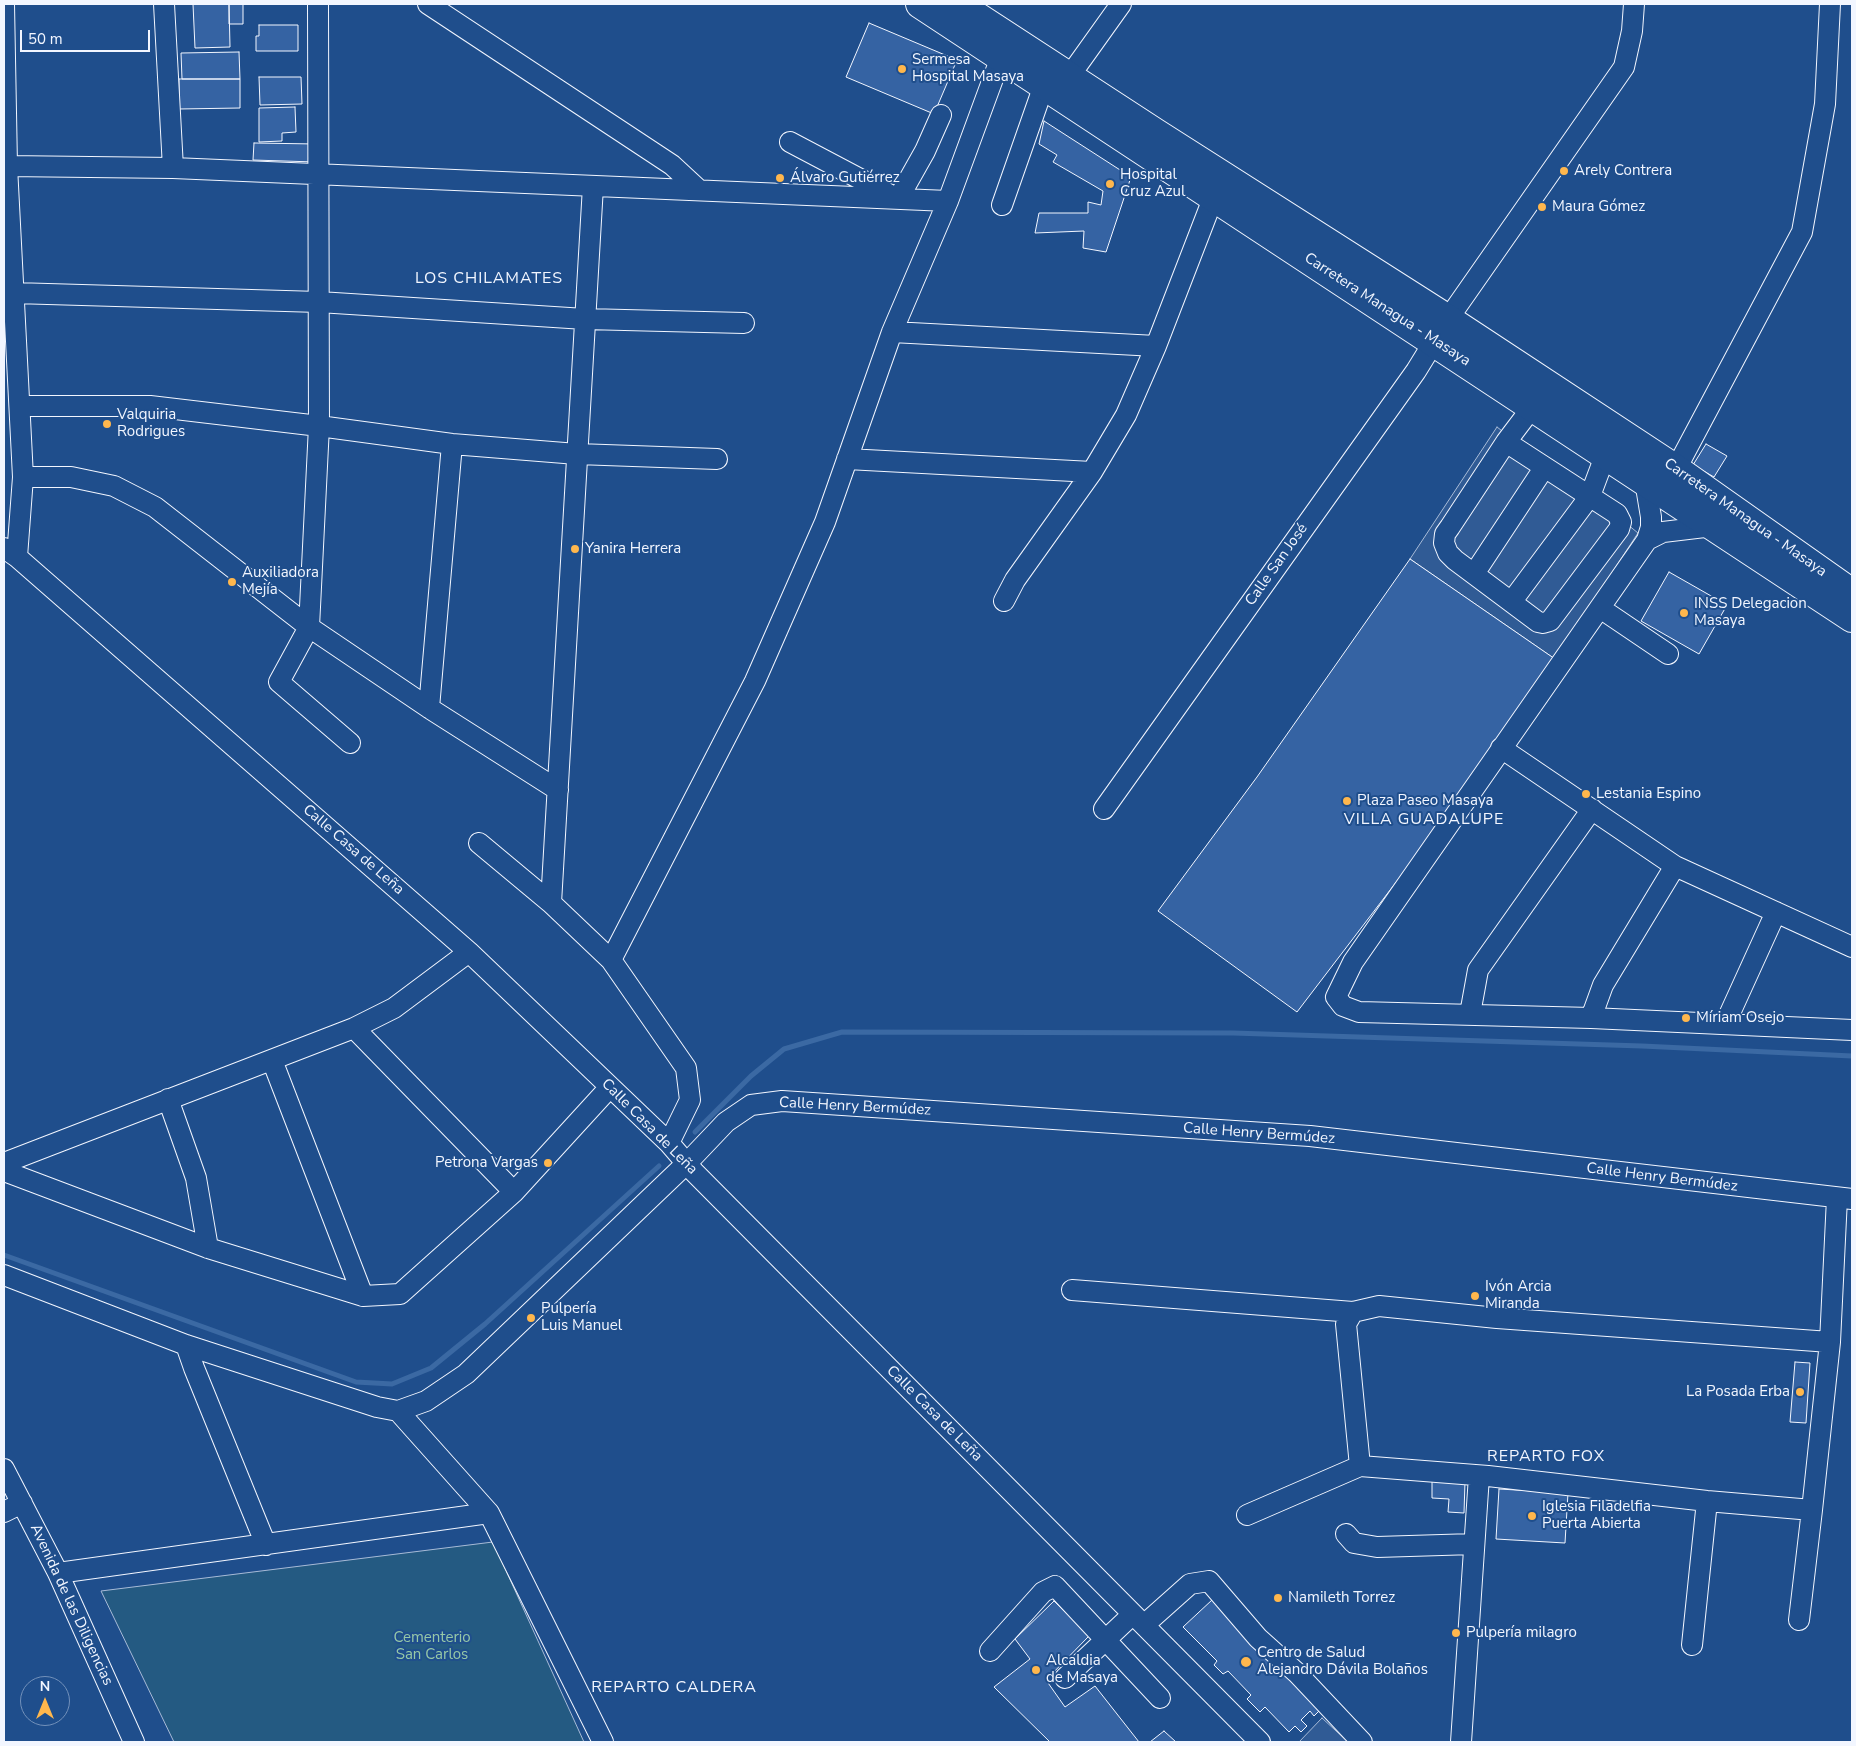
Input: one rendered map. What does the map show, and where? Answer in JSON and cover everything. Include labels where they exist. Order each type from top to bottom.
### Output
[{"type":"highway","name":"Carretera Managua - Masaya","points":[[920,4],[1001,57],[1057,85],[1541,396],[1676,469],[1852,593]]},
{"type":"highway","name":"Carretera Managua - Masaya","points":[[958,4],[1057,85],[1214,196],[1441,330]]},
{"type":"highway","name":"Carretera Managua - Masaya","points":[[1541,396],[1605,456],[1852,618]]},
{"type":"street","points":[[4,4],[7,166],[24,477],[10,553]]},
{"type":"street","points":[[164,4],[173,168]]},
{"type":"street","points":[[318,4],[319,426],[309,628],[279,682],[350,743]]},
{"type":"street","points":[[428,4],[672,165],[699,190]]},
{"type":"street","points":[[1002,205],[1057,85],[1121,4]]},
{"type":"street","name":"Calle San José","points":[[1104,808],[1416,371],[1441,330],[1624,67],[1632,31],[1634,4]]},
{"type":"street","points":[[1676,469],[1802,232],[1825,104],[1830,4]]},
{"type":"street","points":[[611,960],[755,681],[825,522],[892,332],[948,201],[1001,57]]},
{"type":"street","points":[[898,199],[925,151],[941,115]]},
{"type":"street","points":[[790,142],[898,199]]},
{"type":"street","points":[[7,166],[173,168],[948,201]]},
{"type":"street","points":[[551,903],[593,186]]},
{"type":"street","points":[[1004,602],[1015,580],[1092,472],[1126,415],[1156,346],[1214,196]]},
{"type":"street","points":[[14,293],[319,302],[585,319],[744,323]]},
{"type":"street","points":[[892,332],[1156,346]]},
{"type":"street","points":[[1506,442],[1617,514],[1621,522],[1619,529],[1550,620],[1544,623],[1538,622],[1474,574],[1448,553],[1444,543],[1445,534],[1506,442],[1541,396]]},
{"type":"street","points":[[20,406],[150,406],[452,444],[577,454],[717,459]]},
{"type":"street","points":[[429,708],[452,444]]},
{"type":"street","points":[[1512,601],[1590,496],[1605,456]]},
{"type":"street","points":[[847,459],[1092,472]]},
{"type":"street","points":[[1474,574],[1544,468]]},
{"type":"street","points":[[24,477],[71,477],[114,486],[155,507],[309,628],[429,708],[558,790]]},
{"type":"street","points":[[1645,481],[1651,516],[1651,527],[1647,540],[1353,962],[1336,997],[1343,1006],[1359,1012],[1591,1018],[1852,1030]]},
{"type":"street","points":[[1647,540],[1663,532],[1713,526]]},
{"type":"street","name":"Calle Casa de Leña","points":[[10,553],[469,952],[669,1143],[701,1179],[1260,1742]]},
{"type":"street","points":[[1600,608],[1668,654]]},
{"type":"street","points":[[1501,748],[1675,866],[1852,946]]},
{"type":"street","points":[[1470,1014],[1478,970],[1592,809]]},
{"type":"street","points":[[479,843],[551,903],[611,960],[686,1068],[690,1100],[669,1143]]},
{"type":"street","points":[[1591,1018],[1603,985],[1675,866]]},
{"type":"street","points":[[1725,1024],[1776,912]]},
{"type":"street","points":[[4,1164],[354,1028],[394,1008],[469,952]]},
{"type":"street","points":[[354,1028],[514,1192]]},
{"type":"street","points":[[272,1060],[363,1296]]},
{"type":"street","points":[[4,1171],[208,1248],[363,1296],[400,1294],[514,1192],[610,1087]]},
{"type":"street","points":[[168,1099],[196,1178],[208,1248]]},
{"type":"street","name":"Calle Henry Bermúdez","points":[[398,1411],[426,1401],[466,1374],[688,1163],[726,1122],[751,1105],[782,1101],[1310,1136],[1844,1198]]},
{"type":"street","points":[[1798,1620],[1812,1510],[1844,1198]]},
{"type":"street","points":[[4,1275],[186,1345],[377,1407],[398,1411],[489,1513],[603,1742]]},
{"type":"street","points":[[1072,1290],[1354,1312],[1379,1306],[1496,1318],[1830,1342]]},
{"type":"street","points":[[1354,1312],[1346,1324],[1360,1466]]},
{"type":"street","points":[[186,1345],[266,1545]]},
{"type":"street","points":[[1247,1515],[1360,1466],[1479,1476],[1707,1501],[1812,1510]]},
{"type":"street","name":"Avenida de las Diligencias","points":[[4,1469],[13,1507],[58,1572],[134,1742]]},
{"type":"street","points":[[1461,1742],[1479,1476]]},
{"type":"street","points":[[1692,1645],[1707,1501]]},
{"type":"street","points":[[58,1572],[489,1513]]},
{"type":"street","points":[[1346,1534],[1354,1542],[1377,1547],[1474,1544]]},
{"type":"street","points":[[1065,1678],[1106,1639],[1138,1620],[1190,1584],[1209,1581],[1258,1638],[1297,1673],[1362,1742]]},
{"type":"street","points":[[990,1651],[1043,1592],[1055,1586],[1160,1698]]},
{"type":"green space","name":"Cementerio San Carlos","points":[[493,1542],[584,1742],[174,1742],[101,1591]]},
{"type":"shaded area","points":[[1497,427],[1551,469],[1606,507],[1638,533],[1555,659],[1410,559]]},
{"type":"shaded area","points":[[1322,1718],[1348,1742],[1299,1742]]},
{"type":"building","points":[[193,4],[229,4],[230,47],[195,48]]},
{"type":"building","points":[[229,4],[243,4],[243,24],[229,24]]},
{"type":"building","name":"Sermesa Hospital Masaya","points":[[869,23],[957,60],[934,114],[846,77]]},
{"type":"building","points":[[259,25],[298,25],[298,51],[256,51],[256,36],[259,36]]},
{"type":"building","points":[[239,52],[240,79],[182,79],[181,53]]},
{"type":"building","points":[[259,77],[301,77],[302,104],[260,105]]},
{"type":"building","points":[[179,79],[240,79],[240,108],[179,109]]},
{"type":"building","points":[[295,107],[296,132],[282,133],[282,141],[259,142],[259,108]]},
{"type":"building","name":"Hospital Cruz Azul","points":[[1044,121],[1131,177],[1106,252],[1083,248],[1084,231],[1035,233],[1039,213],[1088,213],[1088,202],[1101,205],[1103,191],[1053,162],[1057,155],[1039,144]]},
{"type":"building","points":[[254,143],[316,144],[315,162],[253,160]]},
{"type":"building","points":[[1706,444],[1727,456],[1714,477],[1693,465]]},
{"type":"building","name":"Plaza Paseo Masaya","points":[[1410,559],[1555,659],[1439,826],[1297,1012],[1158,911],[1257,777]]},
{"type":"building","name":"INSS Delegacion Masaya","points":[[1669,572],[1727,605],[1699,654],[1641,621]]},
{"type":"building","name":"La Posada Erba","points":[[1795,1362],[1810,1363],[1806,1423],[1790,1422]]},
{"type":"building","points":[[1432,1481],[1465,1482],[1464,1513],[1448,1512],[1449,1499],[1432,1498]]},
{"type":"building","name":"Iglesia Filadelfia Puerta Abierta","points":[[1499,1489],[1568,1493],[1565,1543],[1496,1539]]},
{"type":"building","points":[[1212,1600],[1314,1705],[1324,1706],[1314,1716],[1310,1711],[1301,1720],[1307,1726],[1301,1732],[1295,1726],[1289,1732],[1265,1707],[1260,1712],[1247,1699],[1251,1695],[1228,1671],[1223,1674],[1214,1665],[1217,1661],[1183,1627]]},
{"type":"building","name":"Alcaldia de Masaya","points":[[1054,1601],[1089,1636],[1046,1680],[1065,1707],[1095,1686],[1139,1742],[1050,1742],[994,1687],[1030,1659],[1015,1639]]},
{"type":"building","points":[[1164,1731],[1176,1742],[1150,1742]]},
{"type":"waterway","points":[[695,1132],[751,1076],[784,1049],[842,1032],[1233,1033],[1642,1046],[1852,1056]]},
{"type":"waterway","points":[[4,1255],[356,1382],[392,1384],[431,1368],[485,1324],[659,1166]]},
{"type":"place","name":"Sermesa Hospital Masaya","points":[[902,69]]},
{"type":"place","name":"Arely Contrera","points":[[1564,171]]},
{"type":"place","name":"Álvaro Gutiérrez","points":[[780,178]]},
{"type":"place","name":"Hospital Cruz Azul","points":[[1110,184]]},
{"type":"place","name":"Maura Gómez","points":[[1542,207]]},
{"type":"place","name":"Valquiria Rodrigues","points":[[107,424]]},
{"type":"place","name":"Yanira Herrera","points":[[575,549]]},
{"type":"place","name":"Auxiliadora Mejía","points":[[232,582]]},
{"type":"place","name":"INSS Delegacion Masaya","points":[[1684,613]]},
{"type":"place","name":"Lestania Espino","points":[[1586,794]]},
{"type":"place","name":"Plaza Paseo Masaya","points":[[1347,801]]},
{"type":"place","name":"Míriam Osejo","points":[[1686,1018]]},
{"type":"place","name":"Petrona Vargas","points":[[548,1163]]},
{"type":"place","name":"Ivón Arcia Miranda","points":[[1475,1296]]},
{"type":"place","name":"Pulpería Luis Manuel","points":[[531,1318]]},
{"type":"place","name":"La Posada Erba","points":[[1800,1392]]},
{"type":"place","name":"Iglesia Filadelfia Puerta Abierta","points":[[1532,1516]]},
{"type":"place","name":"Namileth Torrez","points":[[1278,1598]]},
{"type":"place","name":"Pulpería milagro","points":[[1456,1633]]},
{"type":"place","name":"Centro de Salud Alejandro Dávila Bolaños","points":[[1246,1662]]},
{"type":"place","name":"Alcaldia de Masaya","points":[[1036,1670]]},
{"type":"district","name":"LOS CHILAMATES","points":[[489,279]]},
{"type":"district","name":"VILLA GUADALUPE","points":[[1424,820]]},
{"type":"district","name":"REPARTO FOX","points":[[1546,1457]]},
{"type":"district","name":"REPARTO CALDERA","points":[[674,1688]]}]
